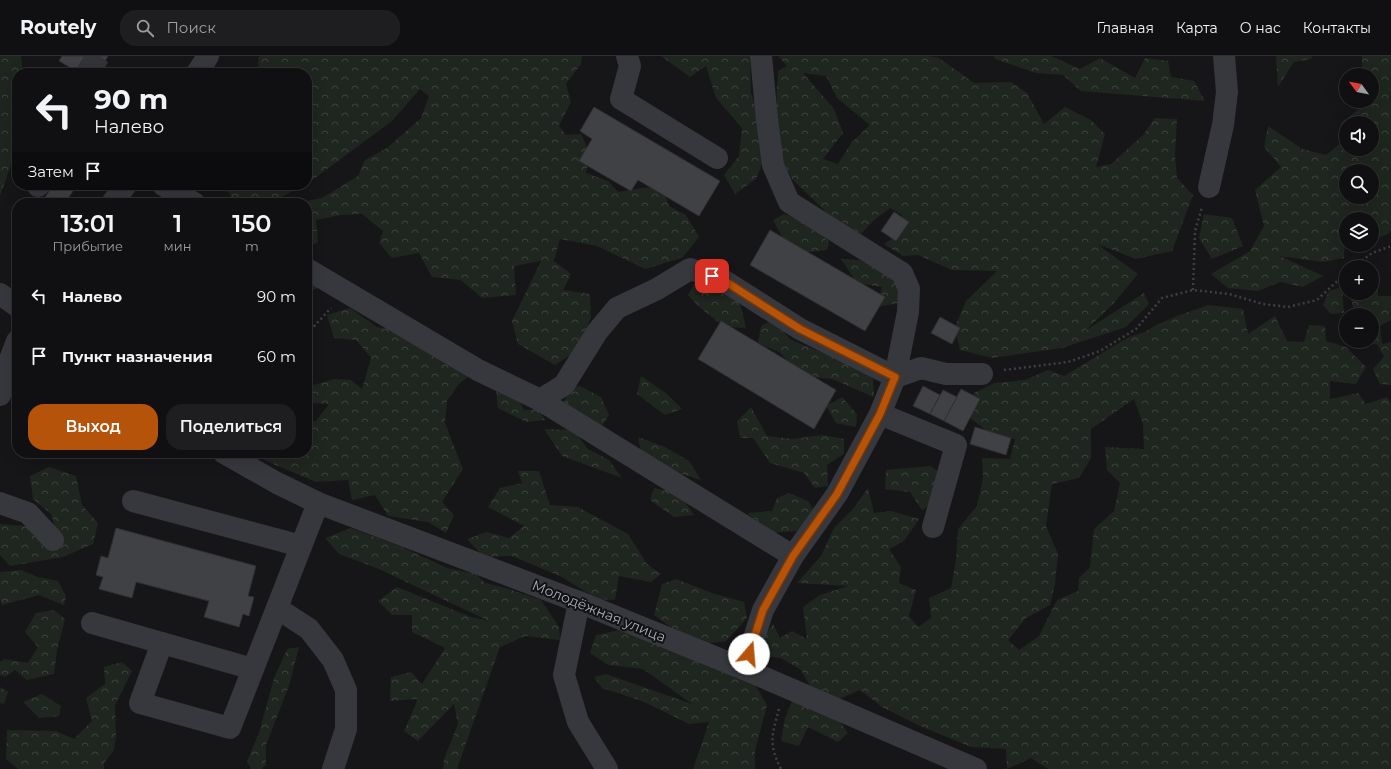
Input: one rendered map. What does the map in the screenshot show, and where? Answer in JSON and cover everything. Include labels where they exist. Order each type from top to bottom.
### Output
[{"type":"street","points":[[200,68],[208,56]]},
{"type":"street","points":[[627,56],[630,66],[621,99],[716,158]]},
{"type":"street","points":[[744,669],[763,610],[793,556],[837,494],[880,414],[895,377],[908,312],[909,290],[902,273],[789,202],[773,165],[760,56]]},
{"type":"street","points":[[1209,187],[1223,125],[1227,92],[1224,56]]},
{"type":"street","points":[[116,198],[122,190]]},
{"type":"street","points":[[172,190],[185,198]]},
{"type":"street","points":[[540,400],[564,385],[597,332],[617,308],[657,289],[690,269],[723,280],[800,329],[895,377],[921,368],[946,374],[982,374]]},
{"type":"street","points":[[312,272],[478,370],[540,400],[793,556]]},
{"type":"street","points":[[0,294],[12,302]]},
{"type":"street","points":[[0,395],[12,354]]},
{"type":"street","points":[[880,414],[956,445],[932,527]]},
{"type":"street","name":"Молодёжная улица","points":[[233,458],[277,483],[318,503],[579,602],[744,669],[976,769]]},
{"type":"street","points":[[133,501],[301,546]]},
{"type":"street","points":[[0,503],[28,513],[54,540]]},
{"type":"street","points":[[162,643],[140,703],[230,728],[318,503]]},
{"type":"street","points":[[579,602],[564,675],[578,722],[607,769]]},
{"type":"street","points":[[277,608],[309,629],[334,660],[346,690],[346,729],[334,769]]},
{"type":"street","points":[[92,623],[253,669]]},
{"type":"path","points":[[1193,290],[1195,231],[1209,187]]},
{"type":"path","points":[[1363,260],[1372,253],[1391,246]]},
{"type":"path","points":[[982,374],[1068,362],[1100,351],[1136,329],[1162,298],[1193,290],[1229,294],[1263,304],[1288,307],[1317,300],[1339,280]]},
{"type":"path","points":[[312,328],[345,292]]},
{"type":"path","points":[[781,769],[774,755],[772,736],[785,687]]},
{"type":"green space","points":[[0,56],[21,56],[22,68],[12,68],[12,162],[0,196]]},
{"type":"green space","points":[[260,56],[582,56],[581,64],[566,84],[571,102],[559,126],[566,135],[581,134],[590,154],[586,173],[608,181],[618,192],[641,188],[662,187],[669,206],[686,215],[699,237],[682,258],[645,269],[597,246],[560,239],[554,261],[571,274],[563,290],[590,294],[591,317],[578,350],[555,365],[518,344],[512,321],[541,261],[514,266],[516,295],[482,298],[461,280],[432,277],[419,253],[392,258],[379,243],[383,231],[362,214],[341,215],[316,220],[318,242],[312,245],[312,200],[322,198],[358,176],[365,160],[387,148],[421,118],[429,96],[420,89],[392,121],[312,180],[312,68],[259,68],[258,58]]},
{"type":"green space","points":[[661,56],[750,56],[751,93],[762,127],[766,154],[756,179],[735,194],[724,175],[739,156],[742,128],[716,98],[706,66],[690,77]]},
{"type":"green space","points":[[778,56],[928,56],[939,58],[974,83],[1011,82],[1027,93],[1044,124],[1065,107],[1091,120],[1105,134],[1096,167],[1111,164],[1143,135],[1155,118],[1177,119],[1175,156],[1177,178],[1193,195],[1172,251],[1136,259],[1097,244],[1138,274],[1114,303],[1085,331],[1144,293],[1149,304],[1126,327],[1062,348],[992,358],[960,350],[955,327],[966,301],[997,271],[952,270],[918,255],[903,256],[884,244],[901,233],[902,215],[890,208],[873,221],[861,234],[827,213],[792,179],[774,142],[778,71],[787,66]],"holes":[[[803,73],[826,76],[837,98],[870,125],[852,142],[838,164],[823,159],[843,133],[834,109]]]},
{"type":"green space","points":[[994,56],[1051,56],[1080,69],[1100,58],[1135,78],[1145,58],[1168,61],[1171,77],[1194,81],[1205,101],[1081,91],[1063,75],[1036,73],[995,59]]},
{"type":"green space","points":[[1276,56],[1312,56],[1311,59],[1294,62],[1278,87]]},
{"type":"green space","points":[[1362,56],[1391,56],[1391,230],[1388,234],[1379,237],[1379,212],[1339,212],[1339,252],[1344,252],[1344,258],[1323,262],[1280,256],[1323,276],[1303,287],[1280,282],[1258,291],[1228,288],[1211,274],[1250,251],[1264,226],[1255,190],[1281,167],[1264,147],[1268,126],[1302,149],[1326,155],[1339,144],[1339,156],[1379,156],[1379,116],[1350,116],[1360,108],[1379,108],[1379,68],[1362,68]]},
{"type":"green space","points":[[220,190],[295,190],[279,198],[231,198],[229,192]]},
{"type":"green space","points":[[784,214],[808,221],[829,242],[827,250],[808,252],[782,237],[773,220]]},
{"type":"green space","points":[[1204,214],[1232,218],[1243,246],[1212,259],[1199,238]]},
{"type":"green space","points":[[841,259],[860,260],[904,285],[899,303],[877,307],[882,287],[857,283]]},
{"type":"green space","points":[[312,279],[322,286],[312,291]]},
{"type":"green space","points":[[696,281],[722,290],[739,299],[746,328],[725,327],[699,307],[688,295]]},
{"type":"green space","points":[[1339,288],[1339,300],[1343,300],[1344,308],[1339,308],[1339,313],[1331,314],[1323,305],[1329,291]]},
{"type":"green space","points":[[1379,296],[1391,296],[1391,320],[1380,326],[1382,344],[1391,342],[1391,385],[1380,384],[1373,369],[1384,357],[1379,348],[1379,308],[1353,308],[1351,300],[1379,300]]},
{"type":"green space","points":[[1208,305],[1243,309],[1248,334],[1275,316],[1287,341],[1304,342],[1309,325],[1325,326],[1326,341],[1339,345],[1339,348],[1347,348],[1366,367],[1356,384],[1330,381],[1330,399],[1358,393],[1366,404],[1387,397],[1391,403],[1391,769],[1048,769],[1031,758],[1007,769],[1006,749],[971,747],[920,726],[882,707],[860,690],[839,699],[812,690],[801,670],[781,658],[764,656],[761,641],[773,624],[780,638],[792,631],[807,639],[803,607],[820,595],[848,586],[797,583],[821,556],[834,528],[853,509],[868,488],[874,513],[891,511],[919,519],[904,541],[889,549],[901,567],[899,583],[916,590],[909,616],[918,627],[931,618],[929,598],[951,588],[956,560],[958,529],[977,506],[983,478],[982,458],[1010,459],[1015,439],[989,432],[967,416],[974,393],[994,383],[1025,380],[1048,370],[1064,376],[1129,337],[1145,332],[1156,325]],"holes":[[[1134,399],[1143,424],[1144,449],[1105,447],[1107,470],[1120,483],[1114,511],[1094,529],[1090,567],[1079,578],[1078,591],[1057,600],[1039,636],[1019,650],[1008,640],[1026,618],[1050,605],[1055,584],[1058,554],[1046,526],[1052,484],[1079,478],[1091,458],[1091,429]]]},
{"type":"green space","points":[[350,308],[377,327],[397,331],[472,373],[458,385],[447,401],[445,422],[463,469],[442,502],[454,515],[446,533],[428,522],[388,516],[375,495],[352,500],[348,480],[316,482],[261,458],[312,458],[312,421],[316,421],[329,404],[312,403],[312,386],[334,379],[351,380],[362,389],[371,358],[356,340],[334,338],[327,315]]},
{"type":"green space","points":[[773,320],[791,340],[826,354],[873,378],[874,397],[832,379],[803,376],[779,352],[758,343],[761,326]]},
{"type":"green space","points":[[641,376],[667,394],[682,409],[665,415],[637,394]]},
{"type":"green space","points":[[580,386],[601,397],[609,415],[600,429],[562,407],[570,388]]},
{"type":"green space","points":[[496,389],[518,398],[524,410],[539,409],[545,420],[526,422],[498,408]]},
{"type":"green space","points":[[842,397],[857,414],[856,427],[836,423],[826,406]]},
{"type":"green space","points":[[751,407],[767,436],[792,439],[823,435],[844,439],[844,454],[827,465],[828,486],[815,488],[804,473],[770,463],[753,438],[740,438],[737,421]]},
{"type":"green space","points":[[544,429],[573,430],[588,449],[609,460],[622,478],[562,456]]},
{"type":"green space","points":[[638,437],[665,447],[689,461],[701,480],[662,468],[641,452]]},
{"type":"green space","points":[[930,466],[945,475],[939,499],[922,510],[910,492],[885,489],[886,470]]},
{"type":"green space","points":[[49,467],[76,476],[82,505],[98,523],[93,544],[63,557],[10,566],[0,555],[0,524],[24,526],[44,535],[57,534],[51,514],[33,499],[30,476]]},
{"type":"green space","points":[[518,471],[539,471],[550,505],[578,507],[628,534],[647,564],[661,574],[651,582],[619,576],[615,600],[597,599],[562,577],[512,556],[484,557],[467,539],[487,532],[509,538],[524,526],[488,507],[500,488],[522,483]]},
{"type":"green space","points":[[654,488],[679,493],[694,515],[674,517],[650,500]]},
{"type":"green space","points":[[789,493],[808,501],[813,509],[797,531],[771,533],[747,513],[772,511],[777,498]]},
{"type":"green space","points":[[351,528],[402,547],[447,568],[476,574],[485,583],[506,588],[541,600],[559,627],[560,640],[525,636],[500,647],[457,769],[443,769],[444,759],[458,724],[454,704],[418,741],[404,731],[418,699],[390,701],[391,677],[411,672],[422,684],[445,648],[412,632],[412,615],[392,615],[378,601],[397,587],[471,617],[489,621],[379,569],[339,554],[325,538]]},
{"type":"green space","points":[[21,570],[38,577],[58,581],[66,596],[64,605],[39,595],[2,605],[0,599],[0,572]]},
{"type":"green space","points":[[676,579],[712,593],[744,602],[747,618],[726,641],[696,645],[654,615],[662,584]]},
{"type":"green space","points":[[54,610],[65,619],[57,650],[54,674],[27,680],[15,670],[5,677],[0,675],[0,662],[4,659],[28,663],[38,647],[25,632],[36,613]]},
{"type":"green space","points":[[629,628],[754,683],[767,705],[755,751],[755,769],[693,769],[709,722],[689,724],[642,701],[602,688],[594,677],[606,674],[692,704],[643,669],[608,665],[590,653],[596,635]]},
{"type":"green space","points":[[299,647],[289,686],[266,745],[266,765],[262,769],[251,769],[247,761],[259,733],[274,678],[287,649]]},
{"type":"green space","points":[[122,662],[132,671],[115,705],[116,736],[114,750],[104,763],[104,769],[18,769],[6,759],[7,730],[56,731],[74,739],[92,721],[86,698],[105,684],[104,667]]},
{"type":"green space","points":[[0,687],[8,692],[4,704],[0,703]]},
{"type":"green space","points":[[42,694],[61,706],[59,716],[39,718],[23,702]]},
{"type":"green space","points":[[794,696],[833,712],[848,733],[838,742],[808,727],[799,746],[781,741],[785,718]]},
{"type":"building","points":[[62,56],[85,56],[78,68],[71,68],[59,61]]},
{"type":"building","points":[[85,56],[108,56],[101,68],[78,68]]},
{"type":"building","points":[[594,107],[720,181],[699,216],[638,180],[631,191],[579,161],[592,139],[580,131]]},
{"type":"building","points":[[50,190],[74,190],[68,198],[45,198]]},
{"type":"building","points":[[894,212],[909,222],[896,241],[881,231]]},
{"type":"building","points":[[770,230],[885,297],[865,331],[750,265]]},
{"type":"building","points":[[940,317],[960,328],[952,344],[931,333]]},
{"type":"building","points":[[721,321],[836,390],[814,429],[698,359]]},
{"type":"building","points":[[923,386],[940,395],[930,414],[913,406]]},
{"type":"building","points":[[961,389],[980,399],[963,431],[944,421]]},
{"type":"building","points":[[943,390],[957,397],[944,421],[930,414]]},
{"type":"building","points":[[975,427],[1011,438],[1006,455],[970,444]]},
{"type":"building","points":[[116,528],[256,566],[248,596],[254,597],[249,616],[243,614],[239,627],[204,617],[209,601],[136,582],[132,598],[99,589],[103,577],[96,575],[101,556],[108,558]]},
{"type":"tunnel","points":[[91,68],[99,56]]},
{"type":"route","points":[[712,276],[723,280],[800,329],[895,377],[880,414],[837,494],[793,556],[763,610],[749,654]]}]
